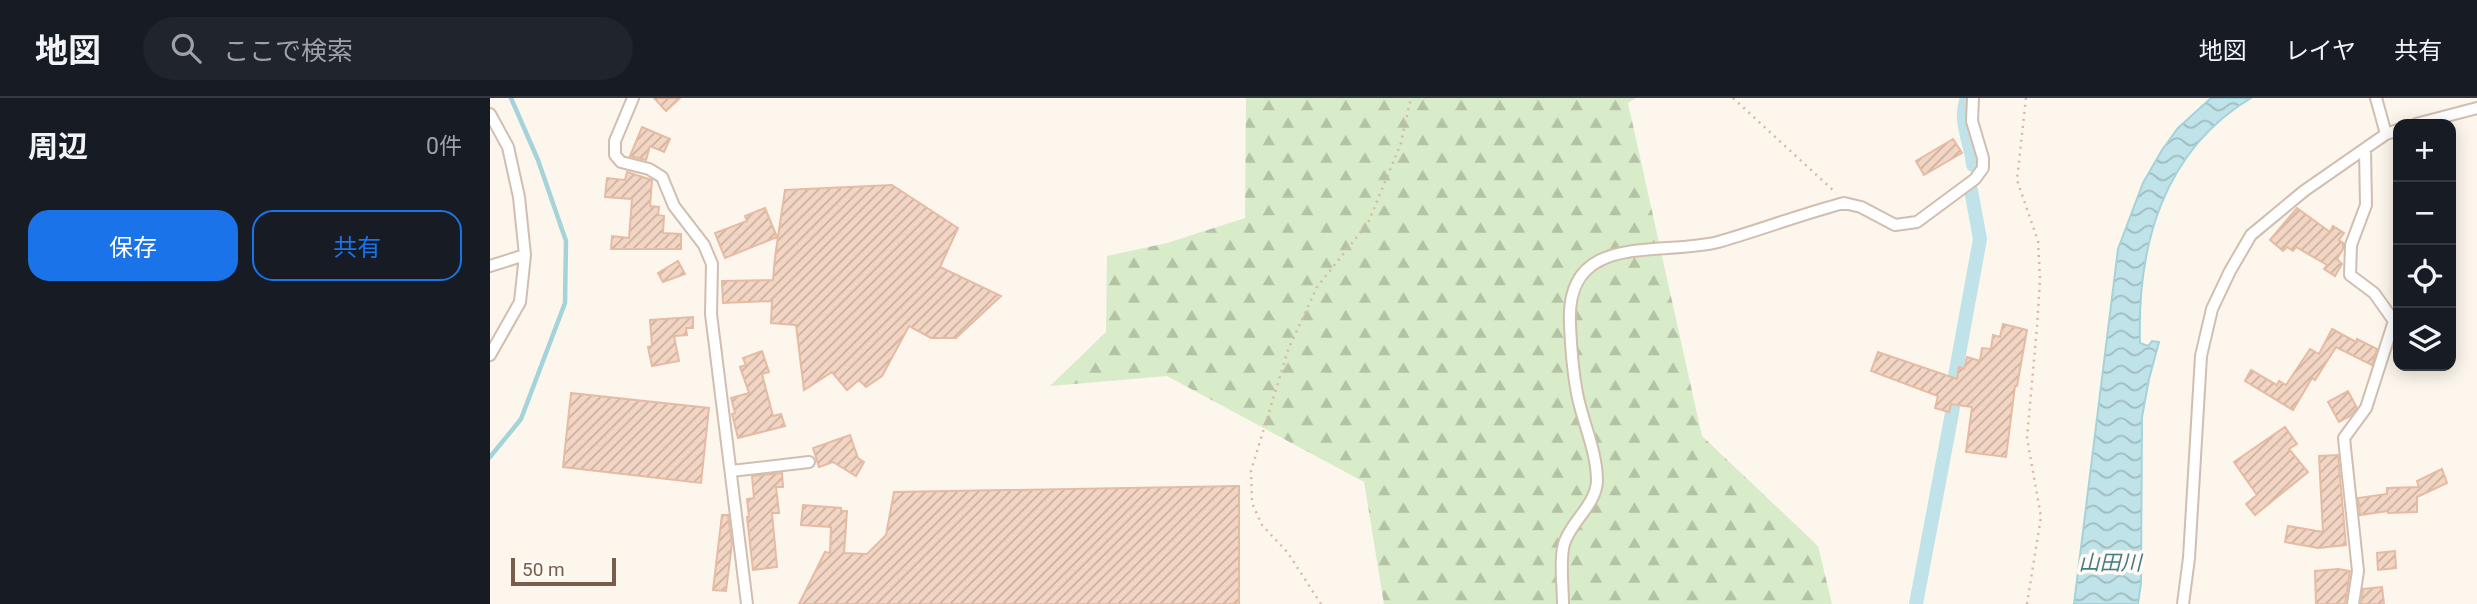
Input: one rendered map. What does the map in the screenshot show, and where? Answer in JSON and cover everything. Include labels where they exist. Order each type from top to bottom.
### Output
[{"type":"street","points":[[633,98],[615,141],[615,155],[621,162],[649,169],[662,177],[674,206],[704,245],[712,264],[711,314],[747,604]]},
{"type":"street","points":[[1563,604],[1564,543],[1593,497],[1597,483],[1578,396],[1570,323],[1572,295],[1577,278],[1590,266],[1616,254],[1648,248],[1715,242],[1844,203],[1861,207],[1895,225],[1917,222],[1975,179],[1983,168],[1983,158],[1972,121],[1973,98]]},
{"type":"street","points":[[2376,98],[2385,129]]},
{"type":"street","points":[[2435,119],[2477,108]]},
{"type":"street","points":[[490,114],[508,147],[519,197],[526,255],[520,302],[490,355]]},
{"type":"street","points":[[2385,129],[2393,130]]},
{"type":"street","points":[[2183,604],[2189,558],[2201,356],[2212,309],[2251,235],[2304,191],[2365,150],[2385,129]]},
{"type":"street","points":[[2353,604],[2358,571],[2344,438],[2366,408],[2394,321],[2374,293],[2350,275],[2351,245],[2366,205],[2365,150]]},
{"type":"street","points":[[490,266],[526,255]]},
{"type":"street","points":[[731,471],[809,462]]},
{"type":"path","points":[[1321,604],[1288,553],[1262,525],[1252,503],[1251,471],[1288,350],[1317,287],[1368,223],[1401,143],[1411,98]]},
{"type":"path","points":[[1733,98],[1844,203]]},
{"type":"path","points":[[2026,98],[2017,180],[2038,241],[2040,279],[2027,438],[2040,517],[2027,604]]},
{"type":"green space","points":[[1246,98],[1636,98],[1628,103],[1702,436],[1818,546],[1832,604],[1384,604],[1364,482],[1167,376],[1050,386],[1106,332],[1107,256],[1167,243],[1245,218]]},
{"type":"water","name":"山田川","points":[[2211,98],[2251,98],[2221,120],[2196,145],[2176,173],[2161,204],[2144,271],[2140,343],[2148,346],[2152,341],[2159,342],[2142,417],[2141,583],[2138,604],[2074,604],[2118,249],[2143,183],[2162,150],[2178,128]]},
{"type":"building","points":[[654,98],[680,98],[666,111]]},
{"type":"building","points":[[642,127],[670,139],[664,152],[650,146],[646,160],[630,156]]},
{"type":"building","points":[[1953,139],[1962,153],[1924,175],[1916,161]]},
{"type":"building","points":[[627,172],[652,180],[650,206],[659,207],[658,215],[664,216],[663,233],[681,234],[681,249],[611,249],[612,236],[629,238],[632,199],[605,197],[607,178],[625,180]]},
{"type":"building","points":[[892,185],[958,228],[940,267],[1001,296],[956,338],[931,338],[909,326],[882,376],[866,387],[859,380],[847,390],[832,372],[804,390],[796,325],[771,323],[772,301],[723,303],[722,281],[773,280],[785,190]]},
{"type":"building","points":[[765,208],[777,237],[725,258],[715,233],[747,221],[745,216]]},
{"type":"building","points":[[2297,208],[2330,232],[2333,226],[2344,233],[2339,240],[2343,243],[2343,249],[2337,259],[2342,264],[2335,276],[2324,269],[2327,265],[2296,247],[2293,251],[2287,247],[2283,251],[2270,240]]},
{"type":"building","points":[[678,261],[685,274],[663,282],[658,273]]},
{"type":"building","points":[[693,317],[693,328],[686,328],[687,335],[674,336],[679,361],[652,366],[648,347],[652,346],[650,320]]},
{"type":"building","points":[[2003,324],[2027,330],[2015,386],[2006,457],[1966,452],[1972,407],[1951,404],[1949,412],[1935,408],[1938,396],[1871,371],[1878,352],[1957,379],[1959,367],[1964,369],[1967,357],[1980,361],[1982,348],[1991,349],[1993,335],[2000,337]]},
{"type":"building","points":[[2332,329],[2356,342],[2357,339],[2377,349],[2372,365],[2336,347],[2315,380],[2312,378],[2293,410],[2245,381],[2251,370],[2277,385],[2279,381],[2286,385],[2310,349],[2319,354]]},
{"type":"building","points":[[762,351],[769,372],[762,374],[773,416],[781,414],[785,426],[738,438],[731,398],[749,393],[740,367],[746,365],[743,358]]},
{"type":"building","points":[[2348,391],[2357,408],[2339,422],[2328,402]]},
{"type":"building","points":[[571,393],[709,408],[701,483],[563,467]]},
{"type":"building","points":[[2285,427],[2297,444],[2289,449],[2308,472],[2255,515],[2246,504],[2257,495],[2234,462]]},
{"type":"building","points":[[850,435],[858,458],[864,462],[856,476],[833,462],[819,467],[813,448]]},
{"type":"building","points":[[2338,455],[2346,545],[2318,548],[2285,542],[2288,526],[2323,532],[2319,456]]},
{"type":"building","points":[[2442,469],[2447,483],[2417,497],[2417,512],[2388,511],[2360,515],[2358,498],[2387,494],[2387,488],[2419,487],[2417,481]]},
{"type":"building","points":[[782,473],[783,487],[776,487],[779,513],[772,513],[777,567],[753,570],[747,517],[747,499],[754,498],[752,476]]},
{"type":"building","points":[[1239,486],[1239,604],[799,604],[825,552],[830,553],[831,527],[801,525],[803,505],[841,508],[841,511],[847,511],[844,553],[867,554],[886,535],[894,492]]},
{"type":"building","points":[[722,515],[728,515],[732,543],[726,591],[713,590]]},
{"type":"building","points":[[2395,551],[2396,568],[2378,570],[2377,553]]},
{"type":"building","points":[[2315,571],[2350,571],[2345,604],[2316,604]]},
{"type":"building","points":[[2382,587],[2384,604],[2361,604],[2363,589]]},
{"type":"waterway","points":[[490,457],[521,419],[565,303],[566,241],[538,160],[511,98]]},
{"type":"waterway","points":[[1967,98],[1964,123],[1973,165]]},
{"type":"waterway","points":[[1916,604],[1952,413],[1955,376],[1980,239],[1971,190]]}]
